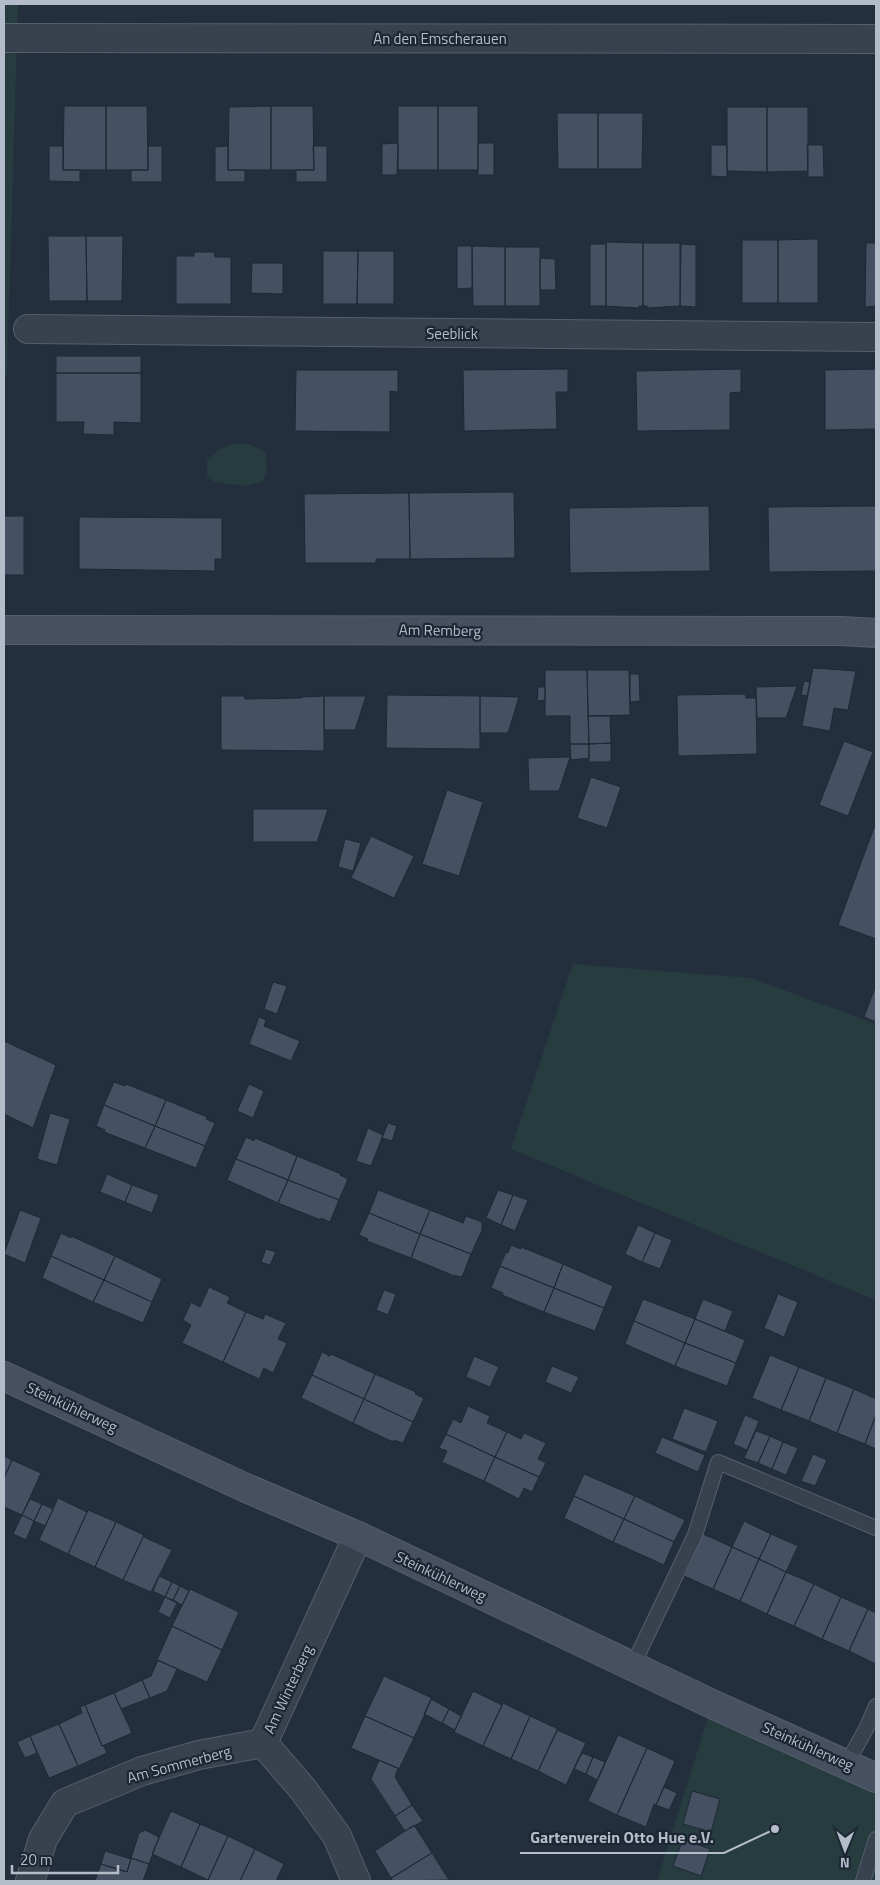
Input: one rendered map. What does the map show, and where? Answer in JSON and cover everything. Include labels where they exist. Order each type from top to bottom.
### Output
[{"type":"street","name":"An den Emscherauen","points":[[4,38],[876,39]]},
{"type":"street","name":"Seeblick","points":[[28,328],[876,337]]},
{"type":"street","name":"Am Remberg","points":[[4,630],[841,631],[876,633]]},
{"type":"street","name":"Steinkühlerweg","points":[[4,1376],[246,1488],[358,1536],[632,1667],[847,1763],[876,1778]]},
{"type":"street","name":"Am Winterberg","points":[[356,1881],[337,1836],[302,1788],[263,1743],[358,1536]]},
{"type":"street","name":"Am Sommerberg","points":[[30,1881],[43,1839],[65,1803],[142,1771],[199,1756],[263,1743]]},
{"type":"lane","points":[[632,1667],[695,1535],[718,1462],[876,1528]]},
{"type":"lane","points":[[847,1763],[866,1729],[876,1706]]},
{"type":"lane","points":[[863,1881],[876,1839]]},
{"type":"green space","points":[[4,4],[18,4],[7,373],[4,378]]},
{"type":"green space","points":[[233,444],[250,444],[265,452],[266,467],[262,482],[246,486],[215,482],[207,475],[207,461],[220,449]]},
{"type":"green space","points":[[573,964],[751,978],[876,1024],[876,1300],[511,1149]]},
{"type":"green space","points":[[712,1704],[876,1778],[876,1881],[657,1881]]},
{"type":"building","points":[[64,106],[106,106],[106,170],[63,170]]},
{"type":"building","points":[[106,106],[147,106],[148,170],[106,170]]},
{"type":"building","points":[[271,106],[313,106],[314,170],[271,170]]},
{"type":"building","points":[[271,106],[271,170],[228,170],[229,107]]},
{"type":"building","points":[[398,106],[438,106],[438,170],[398,170]]},
{"type":"building","points":[[438,106],[478,106],[478,170],[438,170]]},
{"type":"building","points":[[727,107],[767,107],[767,172],[727,171]]},
{"type":"building","points":[[767,107],[808,107],[808,171],[767,172]]},
{"type":"building","points":[[557,113],[598,113],[598,169],[558,169]]},
{"type":"building","points":[[598,113],[643,113],[642,169],[598,169]]},
{"type":"building","points":[[398,143],[397,175],[382,175],[382,144]]},
{"type":"building","points":[[478,143],[494,143],[494,175],[478,175]]},
{"type":"building","points":[[711,145],[727,145],[727,177],[711,176]]},
{"type":"building","points":[[807,145],[823,145],[824,177],[808,177]]},
{"type":"building","points":[[49,146],[63,146],[63,170],[80,170],[80,182],[49,181]]},
{"type":"building","points":[[148,146],[162,146],[162,182],[131,182],[131,170],[148,170]]},
{"type":"building","points":[[228,146],[228,170],[245,170],[245,182],[215,182],[215,147]]},
{"type":"building","points":[[313,146],[327,146],[327,182],[296,182],[296,170],[314,170]]},
{"type":"building","points":[[48,236],[86,236],[87,301],[49,301]]},
{"type":"building","points":[[86,236],[123,236],[122,301],[87,301]]},
{"type":"building","points":[[818,239],[818,303],[778,303],[778,240]]},
{"type":"building","points":[[742,240],[778,240],[778,303],[742,303]]},
{"type":"building","points":[[606,242],[643,243],[643,306],[639,306],[639,308],[606,306]]},
{"type":"building","points":[[643,243],[680,243],[680,306],[647,308],[647,306],[643,306]]},
{"type":"building","points":[[866,243],[876,243],[876,306],[865,307]]},
{"type":"building","points":[[590,244],[606,244],[606,306],[590,306]]},
{"type":"building","points":[[681,244],[696,245],[696,307],[680,306]]},
{"type":"building","points":[[457,246],[472,246],[472,288],[457,289]]},
{"type":"building","points":[[472,246],[505,247],[505,306],[473,306]]},
{"type":"building","points":[[505,247],[540,247],[540,306],[505,306]]},
{"type":"building","points":[[323,251],[358,251],[357,304],[323,304]]},
{"type":"building","points":[[358,251],[394,251],[394,304],[357,304]]},
{"type":"building","points":[[194,252],[214,252],[215,257],[231,257],[231,304],[176,304],[176,256],[194,256]]},
{"type":"building","points":[[540,258],[555,259],[556,290],[540,290]]},
{"type":"building","points":[[252,263],[283,263],[283,294],[251,293]]},
{"type":"building","points":[[56,356],[141,356],[141,373],[56,373]]},
{"type":"building","points":[[568,369],[568,392],[556,392],[557,429],[464,431],[463,370]]},
{"type":"building","points":[[741,369],[741,392],[730,393],[730,430],[637,431],[636,371]]},
{"type":"building","points":[[876,369],[876,429],[825,430],[825,370]]},
{"type":"building","points":[[296,370],[398,370],[398,392],[390,391],[390,432],[295,431]]},
{"type":"building","points":[[56,373],[141,373],[141,423],[114,422],[114,435],[83,434],[84,422],[56,422]]},
{"type":"building","points":[[514,492],[515,558],[410,559],[409,493]]},
{"type":"building","points":[[409,493],[410,559],[376,559],[376,563],[305,563],[304,494]]},
{"type":"building","points":[[709,506],[710,571],[570,573],[569,508]]},
{"type":"building","points":[[876,506],[876,571],[769,572],[768,507]]},
{"type":"building","points":[[4,516],[24,516],[24,575],[4,575]]},
{"type":"building","points":[[79,517],[222,518],[222,559],[215,559],[215,571],[79,569]]},
{"type":"building","points":[[813,668],[856,671],[848,710],[834,708],[830,731],[802,726]]},
{"type":"building","points":[[545,670],[587,670],[589,744],[570,744],[570,716],[545,716]]},
{"type":"building","points":[[587,670],[629,670],[630,715],[588,716]]},
{"type":"building","points":[[630,674],[639,674],[640,701],[630,702]]},
{"type":"building","points":[[804,681],[810,682],[807,696],[801,695]]},
{"type":"building","points":[[797,686],[786,718],[757,718],[756,687]]},
{"type":"building","points":[[538,687],[545,687],[545,700],[537,701]]},
{"type":"building","points":[[745,694],[746,698],[756,698],[757,754],[678,756],[677,695]]},
{"type":"building","points":[[387,695],[480,696],[480,749],[386,748]]},
{"type":"building","points":[[221,696],[244,696],[245,699],[324,696],[324,751],[221,750]]},
{"type":"building","points":[[324,696],[366,696],[355,730],[324,730]]},
{"type":"building","points":[[480,696],[519,697],[508,733],[480,733]]},
{"type":"building","points":[[588,716],[610,716],[611,743],[589,744]]},
{"type":"building","points":[[844,741],[873,752],[848,816],[819,805]]},
{"type":"building","points":[[611,743],[611,760],[608,762],[589,762],[589,744]]},
{"type":"building","points":[[570,744],[589,744],[589,758],[571,760]]},
{"type":"building","points":[[570,757],[559,791],[529,791],[528,758]]},
{"type":"building","points":[[591,777],[621,787],[607,828],[577,818]]},
{"type":"building","points":[[447,790],[483,802],[459,876],[422,864]]},
{"type":"building","points":[[253,809],[328,809],[317,842],[253,842]]},
{"type":"building","points":[[876,826],[876,939],[838,925]]},
{"type":"building","points":[[371,836],[414,856],[394,898],[351,878]]},
{"type":"building","points":[[345,839],[361,843],[353,871],[338,867]]},
{"type":"building","points":[[273,982],[287,986],[277,1014],[264,1009]]},
{"type":"building","points":[[876,985],[876,1022],[864,1017]]},
{"type":"building","points":[[259,1017],[266,1020],[264,1026],[300,1041],[291,1061],[249,1044]]},
{"type":"building","points":[[4,1041],[56,1065],[33,1128],[4,1114]]},
{"type":"building","points":[[114,1082],[125,1086],[126,1084],[166,1100],[155,1126],[104,1105]]},
{"type":"building","points":[[249,1084],[264,1091],[253,1118],[237,1111]]},
{"type":"building","points":[[166,1100],[207,1117],[206,1119],[215,1123],[205,1146],[155,1126]]},
{"type":"building","points":[[104,1105],[155,1126],[145,1148],[104,1132],[105,1130],[96,1126]]},
{"type":"building","points":[[50,1113],[70,1119],[57,1165],[37,1159]]},
{"type":"building","points":[[388,1123],[397,1126],[392,1141],[382,1138]]},
{"type":"building","points":[[155,1126],[205,1146],[196,1168],[145,1148]]},
{"type":"building","points":[[368,1128],[383,1135],[371,1166],[356,1161]]},
{"type":"building","points":[[246,1137],[254,1141],[255,1138],[297,1156],[288,1180],[236,1159]]},
{"type":"building","points":[[297,1156],[341,1174],[348,1179],[339,1200],[288,1180]]},
{"type":"building","points":[[236,1159],[288,1180],[278,1203],[227,1180]]},
{"type":"building","points":[[107,1174],[132,1185],[125,1202],[100,1192]]},
{"type":"building","points":[[288,1180],[339,1200],[330,1222],[278,1203]]},
{"type":"building","points":[[132,1185],[159,1195],[152,1213],[125,1202]]},
{"type":"building","points":[[378,1190],[430,1210],[420,1234],[369,1213]]},
{"type":"building","points":[[498,1190],[513,1195],[501,1225],[486,1218]]},
{"type":"building","points":[[513,1195],[528,1200],[515,1231],[501,1225]]},
{"type":"building","points":[[20,1210],[41,1218],[25,1263],[4,1254]]},
{"type":"building","points":[[430,1210],[463,1223],[466,1216],[482,1222],[482,1230],[471,1254],[420,1234]]},
{"type":"building","points":[[369,1213],[420,1234],[411,1258],[367,1241],[368,1239],[359,1235]]},
{"type":"building","points":[[638,1225],[655,1233],[642,1262],[625,1254]]},
{"type":"building","points":[[61,1233],[115,1256],[104,1280],[51,1256]]},
{"type":"building","points":[[655,1233],[672,1240],[660,1269],[642,1262]]},
{"type":"building","points":[[420,1234],[471,1254],[462,1277],[452,1275],[411,1258]]},
{"type":"building","points":[[511,1245],[521,1249],[521,1247],[563,1264],[554,1288],[500,1266]]},
{"type":"building","points":[[266,1249],[276,1252],[270,1265],[261,1262]]},
{"type":"building","points":[[51,1256],[104,1280],[93,1302],[42,1278]]},
{"type":"building","points":[[115,1256],[162,1279],[152,1302],[104,1280]]},
{"type":"building","points":[[563,1264],[613,1286],[604,1308],[554,1288]]},
{"type":"building","points":[[500,1266],[554,1288],[544,1312],[502,1295],[503,1293],[491,1288]]},
{"type":"building","points":[[104,1280],[152,1302],[143,1323],[93,1302]]},
{"type":"building","points":[[209,1287],[230,1297],[227,1303],[246,1312],[223,1362],[182,1343],[191,1325],[183,1320],[191,1302],[200,1307]]},
{"type":"building","points":[[554,1288],[604,1308],[595,1331],[544,1312]]},
{"type":"building","points":[[384,1290],[396,1294],[388,1315],[376,1310]]},
{"type":"building","points":[[778,1294],[798,1302],[784,1337],[764,1328]]},
{"type":"building","points":[[643,1299],[695,1319],[685,1343],[634,1321]]},
{"type":"building","points":[[703,1299],[733,1311],[725,1331],[695,1319]]},
{"type":"building","points":[[246,1312],[263,1319],[265,1314],[286,1323],[278,1339],[287,1343],[273,1373],[264,1368],[259,1379],[223,1362]]},
{"type":"building","points":[[695,1319],[745,1340],[736,1363],[685,1343]]},
{"type":"building","points":[[634,1321],[685,1343],[675,1366],[625,1344]]},
{"type":"building","points":[[685,1343],[736,1363],[727,1386],[675,1366]]},
{"type":"building","points":[[322,1352],[330,1356],[331,1354],[375,1374],[364,1399],[312,1375]]},
{"type":"building","points":[[770,1355],[799,1367],[781,1410],[752,1398]]},
{"type":"building","points":[[474,1356],[499,1367],[490,1387],[466,1377]]},
{"type":"building","points":[[552,1366],[579,1377],[571,1393],[545,1382]]},
{"type":"building","points":[[799,1367],[826,1378],[809,1421],[781,1410]]},
{"type":"building","points":[[375,1374],[416,1392],[415,1394],[424,1398],[413,1422],[364,1399]]},
{"type":"building","points":[[312,1375],[364,1399],[353,1423],[301,1398]]},
{"type":"building","points":[[826,1378],[854,1389],[837,1433],[809,1421]]},
{"type":"building","points":[[854,1389],[876,1399],[876,1415],[865,1444],[837,1433]]},
{"type":"building","points":[[364,1399],[413,1422],[403,1443],[394,1440],[393,1442],[353,1423]]},
{"type":"building","points":[[468,1406],[490,1416],[487,1423],[507,1432],[495,1457],[446,1434],[453,1419],[461,1423]]},
{"type":"building","points":[[684,1408],[718,1421],[706,1452],[672,1439]]},
{"type":"building","points":[[745,1415],[759,1421],[747,1450],[733,1444]]},
{"type":"building","points":[[876,1415],[876,1449],[865,1444]]},
{"type":"building","points":[[756,1431],[770,1436],[758,1463],[744,1458]]},
{"type":"building","points":[[507,1432],[521,1439],[524,1433],[546,1443],[538,1459],[546,1463],[539,1477],[495,1457]]},
{"type":"building","points":[[446,1434],[495,1457],[484,1481],[442,1462],[447,1451],[439,1448]]},
{"type":"building","points":[[770,1436],[783,1442],[772,1469],[758,1463]]},
{"type":"building","points":[[662,1437],[705,1455],[698,1472],[655,1453]]},
{"type":"building","points":[[783,1442],[798,1448],[786,1475],[772,1469]]},
{"type":"building","points":[[813,1454],[827,1460],[815,1486],[801,1481]]},
{"type":"building","points":[[4,1456],[12,1460],[4,1478]]},
{"type":"building","points":[[495,1457],[539,1477],[532,1492],[524,1488],[519,1499],[484,1481]]},
{"type":"building","points":[[12,1460],[41,1473],[22,1515],[4,1507],[4,1478]]},
{"type":"building","points":[[584,1474],[635,1496],[624,1519],[574,1496]]},
{"type":"building","points":[[574,1496],[624,1519],[613,1542],[564,1518]]},
{"type":"building","points":[[635,1496],[685,1520],[674,1542],[624,1519]]},
{"type":"building","points":[[58,1498],[87,1512],[88,1510],[68,1554],[39,1540]]},
{"type":"building","points":[[30,1499],[42,1504],[34,1521],[22,1515]]},
{"type":"building","points":[[42,1504],[53,1509],[45,1526],[34,1521]]},
{"type":"building","points":[[88,1510],[116,1522],[95,1567],[68,1554]]},
{"type":"building","points":[[22,1515],[34,1521],[26,1540],[13,1534]]},
{"type":"building","points":[[624,1519],[674,1542],[664,1565],[613,1542]]},
{"type":"building","points":[[744,1521],[771,1534],[759,1559],[732,1547]]},
{"type":"building","points":[[116,1522],[144,1535],[123,1580],[95,1567]]},
{"type":"building","points":[[703,1534],[732,1547],[713,1589],[684,1576]]},
{"type":"building","points":[[771,1534],[798,1546],[786,1572],[759,1559]]},
{"type":"building","points":[[144,1535],[144,1537],[172,1550],[151,1592],[123,1580]]},
{"type":"building","points":[[732,1547],[759,1559],[740,1601],[713,1589]]},
{"type":"building","points":[[759,1559],[786,1572],[767,1614],[740,1601]]},
{"type":"building","points":[[786,1572],[814,1584],[794,1626],[767,1614]]},
{"type":"building","points":[[159,1576],[172,1582],[165,1597],[153,1591]]},
{"type":"building","points":[[172,1582],[180,1586],[173,1600],[165,1597]]},
{"type":"building","points":[[814,1584],[841,1597],[822,1639],[794,1626]]},
{"type":"building","points":[[180,1586],[189,1591],[182,1605],[173,1600]]},
{"type":"building","points":[[190,1589],[239,1612],[222,1650],[172,1626]]},
{"type":"building","points":[[165,1597],[177,1603],[170,1618],[158,1612]]},
{"type":"building","points":[[841,1597],[868,1609],[849,1651],[822,1639]]},
{"type":"building","points":[[868,1609],[876,1613],[876,1664],[849,1651]]},
{"type":"building","points":[[172,1626],[222,1650],[207,1682],[157,1660]]},
{"type":"building","points":[[158,1660],[177,1669],[167,1691],[150,1698],[142,1680],[151,1676]]},
{"type":"building","points":[[384,1676],[432,1698],[414,1738],[365,1716]]},
{"type":"building","points":[[142,1680],[150,1698],[121,1709],[114,1693]]},
{"type":"building","points":[[473,1691],[502,1705],[483,1746],[454,1732]]},
{"type":"building","points":[[114,1693],[132,1733],[102,1746],[85,1705]]},
{"type":"building","points":[[431,1699],[449,1709],[442,1723],[424,1714]]},
{"type":"building","points":[[503,1703],[530,1716],[511,1759],[483,1746]]},
{"type":"building","points":[[85,1705],[102,1746],[104,1746],[107,1753],[78,1766],[59,1724],[82,1713],[80,1707]]},
{"type":"building","points":[[449,1709],[461,1716],[455,1730],[442,1723]]},
{"type":"building","points":[[365,1716],[414,1738],[399,1769],[351,1748]]},
{"type":"building","points":[[530,1716],[558,1729],[538,1771],[511,1759]]},
{"type":"building","points":[[59,1724],[78,1766],[49,1778],[30,1736]]},
{"type":"building","points":[[557,1730],[586,1743],[566,1785],[538,1771]]},
{"type":"building","points":[[618,1735],[647,1748],[617,1815],[588,1801]]},
{"type":"building","points":[[30,1736],[37,1753],[25,1758],[17,1742]]},
{"type":"building","points":[[647,1748],[675,1761],[656,1805],[654,1804],[646,1827],[617,1815]]},
{"type":"building","points":[[582,1753],[593,1757],[586,1774],[574,1769]]},
{"type":"building","points":[[593,1757],[605,1762],[597,1780],[586,1774]]},
{"type":"building","points":[[379,1760],[398,1768],[395,1777],[412,1805],[395,1816],[371,1779]]},
{"type":"building","points":[[664,1787],[677,1793],[669,1810],[656,1805]]},
{"type":"building","points":[[692,1791],[720,1799],[711,1832],[683,1824]]},
{"type":"building","points":[[412,1805],[423,1821],[405,1831],[395,1816]]},
{"type":"building","points":[[171,1811],[200,1824],[181,1867],[152,1854]]},
{"type":"building","points":[[200,1824],[228,1836],[208,1880],[181,1867]]},
{"type":"building","points":[[414,1825],[432,1853],[391,1878],[375,1851]]},
{"type":"building","points":[[145,1830],[159,1837],[149,1864],[131,1858],[139,1833]]},
{"type":"building","points":[[228,1836],[255,1849],[240,1881],[208,1880]]},
{"type":"building","points":[[683,1839],[710,1849],[701,1876],[673,1866]]},
{"type":"building","points":[[255,1849],[284,1864],[276,1881],[240,1881]]},
{"type":"building","points":[[105,1851],[131,1859],[127,1872],[101,1864]]},
{"type":"building","points":[[432,1853],[449,1880],[393,1881],[391,1878]]},
{"type":"building","points":[[131,1858],[149,1864],[143,1881],[95,1881],[101,1864],[127,1872]]},
{"type":"place","name":"Gartenverein Otto Hue e.V.","points":[[775,1829]]}]
